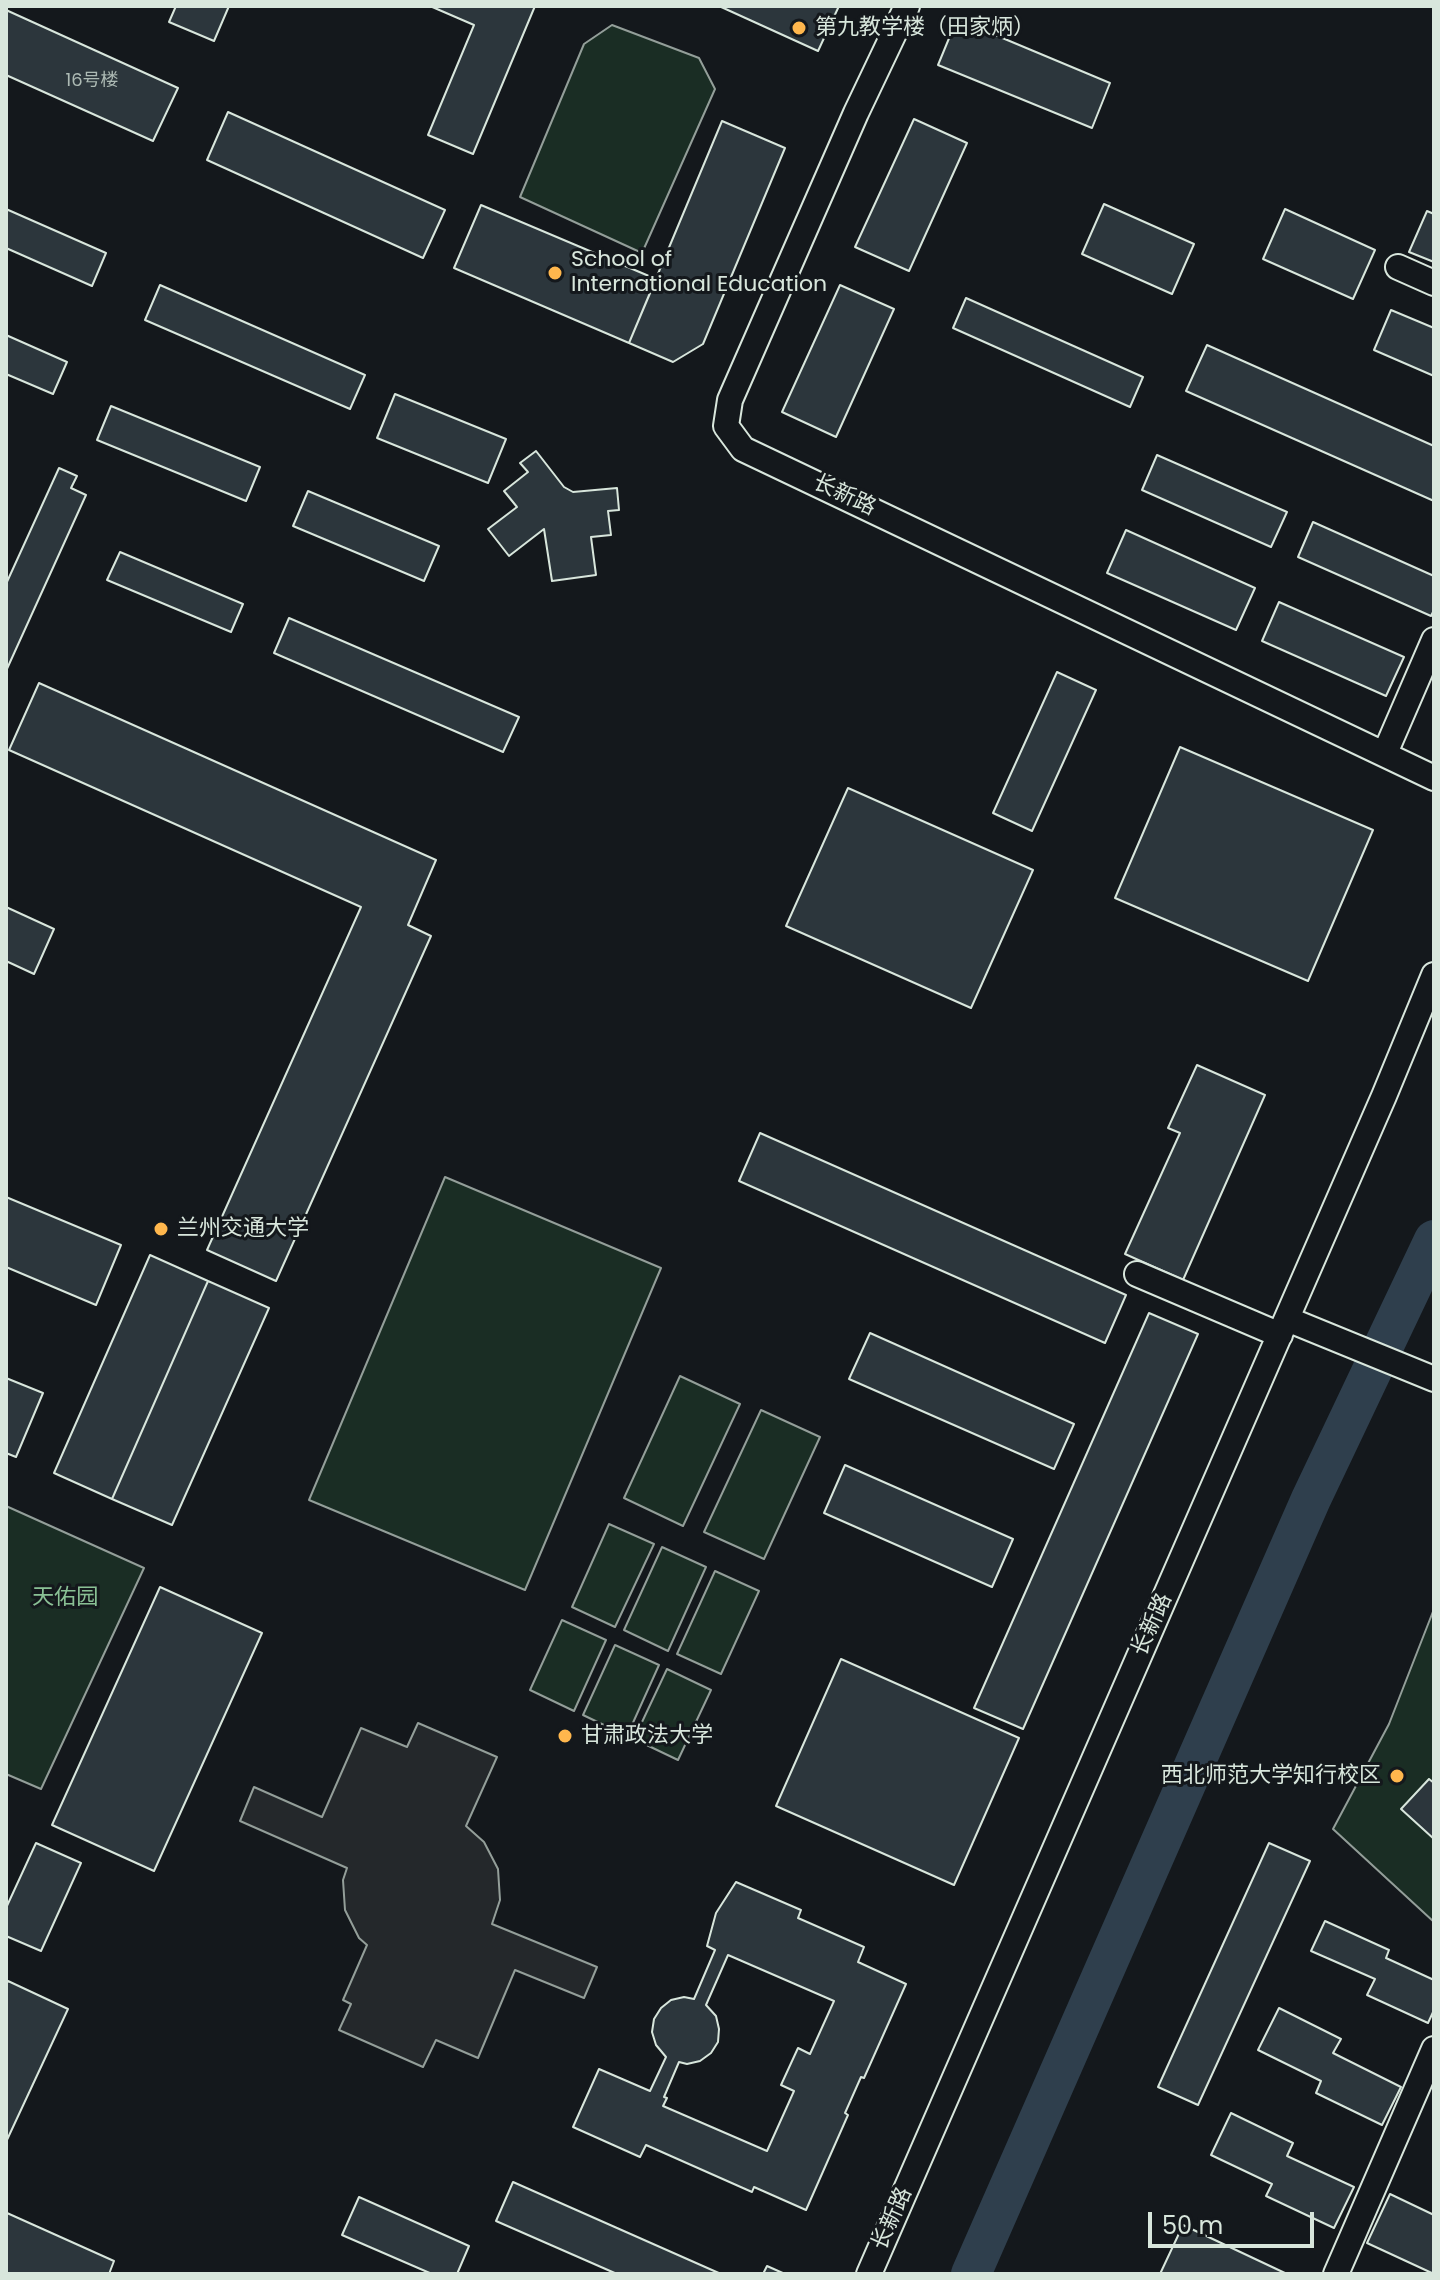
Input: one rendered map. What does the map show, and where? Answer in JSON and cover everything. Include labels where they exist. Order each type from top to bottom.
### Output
[{"type":"street","name":"长新路","points":[[907,6],[856,113],[730,400],[726,426],[743,449],[1434,778]]},
{"type":"street","points":[[1398,267],[1434,283]]},
{"type":"street","points":[[1385,753],[1434,640]]},
{"type":"street","name":"长新路","points":[[869,2274],[1284,1327],[1434,975]]},
{"type":"street","points":[[1137,1274],[1284,1327],[1357,1348],[1430,1377]]},
{"type":"street","points":[[1336,2274],[1434,2049]]},
{"type":"green space","points":[[612,25],[699,58],[715,89],[642,253],[520,197],[584,44]]},
{"type":"green space","points":[[445,1177],[661,1268],[525,1590],[309,1500]]},
{"type":"green space","points":[[680,1376],[740,1404],[683,1526],[624,1498]]},
{"type":"green space","points":[[761,1410],[820,1437],[764,1559],[704,1532]]},
{"type":"green space","name":"天佑园","points":[[6,1506],[144,1568],[41,1789],[6,1774]]},
{"type":"green space","points":[[609,1524],[654,1544],[615,1627],[572,1607]]},
{"type":"green space","points":[[662,1547],[706,1567],[668,1651],[624,1630]]},
{"type":"green space","points":[[715,1571],[759,1591],[721,1674],[677,1654]]},
{"type":"green space","name":"西北师范大学知行校区","points":[[1434,1609],[1434,1922],[1333,1829],[1389,1724]]},
{"type":"green space","points":[[562,1620],[606,1640],[574,1711],[530,1690]]},
{"type":"green space","points":[[615,1645],[659,1665],[627,1736],[583,1715]]},
{"type":"green space","points":[[667,1669],[711,1690],[678,1760],[634,1739]]},
{"type":"shaded area","points":[[418,1723],[497,1757],[466,1826],[484,1842],[498,1869],[500,1900],[492,1924],[597,1967],[584,1998],[515,1970],[478,2058],[436,2040],[423,2067],[339,2030],[351,2004],[343,2000],[367,1945],[359,1938],[345,1910],[343,1880],[347,1868],[240,1821],[254,1787],[322,1817],[361,1728],[407,1747]]},
{"type":"building","points":[[176,6],[229,6],[214,41],[169,22]]},
{"type":"building","points":[[430,6],[535,6],[473,154],[428,135],[474,25]]},
{"type":"building","name":"第九教学楼（田家炳）","points":[[719,6],[839,6],[818,51]]},
{"type":"building","points":[[6,10],[178,88],[153,141],[6,75]]},
{"type":"building","points":[[957,19],[1110,83],[1092,128],[938,65]]},
{"type":"building","points":[[228,112],[445,210],[423,258],[207,160]]},
{"type":"building","points":[[914,119],[967,143],[909,271],[855,247]]},
{"type":"building","points":[[722,121],[785,148],[703,344],[673,362],[629,343]]},
{"type":"building","points":[[1104,204],[1194,244],[1172,294],[1082,254]]},
{"type":"building","name":"School of International Education","points":[[481,205],[656,279],[629,343],[454,268]]},
{"type":"building","points":[[6,209],[106,253],[92,286],[6,248]]},
{"type":"building","points":[[1285,209],[1375,250],[1353,299],[1263,259]]},
{"type":"building","points":[[1427,211],[1434,214],[1434,262],[1409,252]]},
{"type":"building","points":[[160,285],[365,375],[350,409],[145,320]]},
{"type":"building","points":[[840,285],[894,309],[836,437],[782,412]]},
{"type":"building","points":[[966,298],[1143,377],[1130,407],[953,328]]},
{"type":"building","points":[[1391,310],[1434,328],[1434,376],[1374,350]]},
{"type":"building","points":[[6,335],[67,362],[53,394],[6,374]]},
{"type":"building","points":[[1207,345],[1434,446],[1434,501],[1186,391]]},
{"type":"building","points":[[395,394],[506,439],[488,483],[377,438]]},
{"type":"building","points":[[111,406],[260,467],[246,501],[97,440]]},
{"type":"building","points":[[536,451],[564,487],[573,492],[617,488],[619,510],[608,511],[611,535],[591,537],[596,575],[552,581],[544,529],[509,556],[488,529],[517,507],[504,491],[528,472],[520,463]]},
{"type":"building","points":[[1157,455],[1287,512],[1271,547],[1142,490]]},
{"type":"building","points":[[59,468],[77,476],[71,488],[86,495],[6,671],[6,584]]},
{"type":"building","points":[[308,491],[439,546],[424,581],[293,526]]},
{"type":"building","points":[[1313,522],[1434,576],[1434,610],[1431,616],[1298,557]]},
{"type":"building","points":[[1126,530],[1255,588],[1236,630],[1107,573]]},
{"type":"building","points":[[120,552],[243,604],[231,632],[107,580]]},
{"type":"building","points":[[1279,602],[1404,657],[1386,696],[1262,641]]},
{"type":"building","points":[[289,618],[519,717],[503,752],[274,653]]},
{"type":"building","points":[[1057,672],[1096,690],[1032,831],[993,813]]},
{"type":"building","points":[[39,683],[436,860],[408,925],[431,936],[276,1281],[207,1250],[361,907],[9,750]]},
{"type":"building","points":[[1180,747],[1373,830],[1308,981],[1115,898]]},
{"type":"building","points":[[848,788],[1033,870],[971,1008],[786,926]]},
{"type":"building","points":[[6,907],[54,929],[34,974],[6,961]]},
{"type":"building","points":[[1197,1065],[1265,1095],[1183,1280],[1125,1254],[1180,1133],[1168,1128]]},
{"type":"building","points":[[760,1133],[1126,1295],[1105,1343],[739,1181]]},
{"type":"building","points":[[6,1197],[121,1245],[96,1305],[6,1267]]},
{"type":"building","points":[[150,1255],[208,1281],[112,1499],[54,1473]]},
{"type":"building","points":[[208,1281],[269,1308],[172,1525],[112,1499]]},
{"type":"building","points":[[1149,1313],[1198,1334],[1023,1729],[974,1708]]},
{"type":"building","points":[[870,1333],[1074,1424],[1054,1469],[849,1379]]},
{"type":"building","points":[[6,1378],[43,1393],[16,1457],[6,1453]]},
{"type":"building","points":[[845,1465],[1013,1539],[992,1587],[824,1513]]},
{"type":"building","points":[[160,1587],[262,1633],[154,1871],[52,1825]]},
{"type":"building","points":[[841,1659],[1019,1738],[954,1885],[776,1806]]},
{"type":"building","points":[[1429,1779],[1434,1783],[1434,1839],[1401,1809]]},
{"type":"building","points":[[36,1843],[81,1863],[41,1951],[6,1936],[6,1908]]},
{"type":"building","points":[[1269,1843],[1310,1861],[1198,2105],[1158,2087]]},
{"type":"building","points":[[736,1882],[801,1910],[798,1918],[864,1947],[858,1962],[906,1984],[845,2113],[848,2115],[806,2210],[754,2187],[752,2192],[646,2145],[640,2157],[573,2127],[599,2069],[650,2091],[666,2057],[656,2045],[652,2032],[654,2019],[671,2000],[684,1997],[694,1999],[715,1950],[707,1946],[716,1913]],"holes":[[[728,1955],[834,2001],[810,2054],[798,2048],[781,2085],[794,2091],[767,2151],[663,2106],[679,2062],[700,2061],[711,2053],[718,2042],[716,2016],[706,2005]]]},
{"type":"building","points":[[1325,1921],[1389,1950],[1386,1958],[1434,1980],[1434,2010],[1428,2023],[1367,1995],[1375,1979],[1311,1951]]},
{"type":"building","points":[[8,1981],[68,2009],[6,2142],[6,1985]]},
{"type":"building","points":[[1279,2008],[1341,2039],[1333,2053],[1401,2087],[1382,2125],[1316,2093],[1321,2081],[1258,2050]]},
{"type":"building","points":[[1231,2113],[1293,2143],[1287,2156],[1354,2187],[1334,2228],[1266,2196],[1272,2184],[1211,2155]]},
{"type":"building","points":[[513,2182],[721,2274],[617,2274],[496,2221]]},
{"type":"building","points":[[1390,2194],[1434,2215],[1434,2274],[1367,2243]]},
{"type":"building","points":[[359,2197],[469,2246],[457,2274],[432,2274],[342,2235]]},
{"type":"building","points":[[7,2213],[114,2261],[109,2274],[6,2274]]},
{"type":"building","points":[[1183,2225],[1287,2274],[1160,2274]]},
{"type":"building","points":[[767,2266],[785,2274],[763,2274]]},
{"type":"waterway","points":[[971,2274],[1311,1499],[1434,1240]]},
{"type":"place","name":"第九教学楼（田家炳）","points":[[799,28]]},
{"type":"place","name":"School of International Education","points":[[555,273]]},
{"type":"place","name":"兰州交通大学","points":[[161,1229]]},
{"type":"place","name":"甘肃政法大学","points":[[565,1736]]},
{"type":"place","name":"西北师范大学知行校区","points":[[1397,1776]]}]
